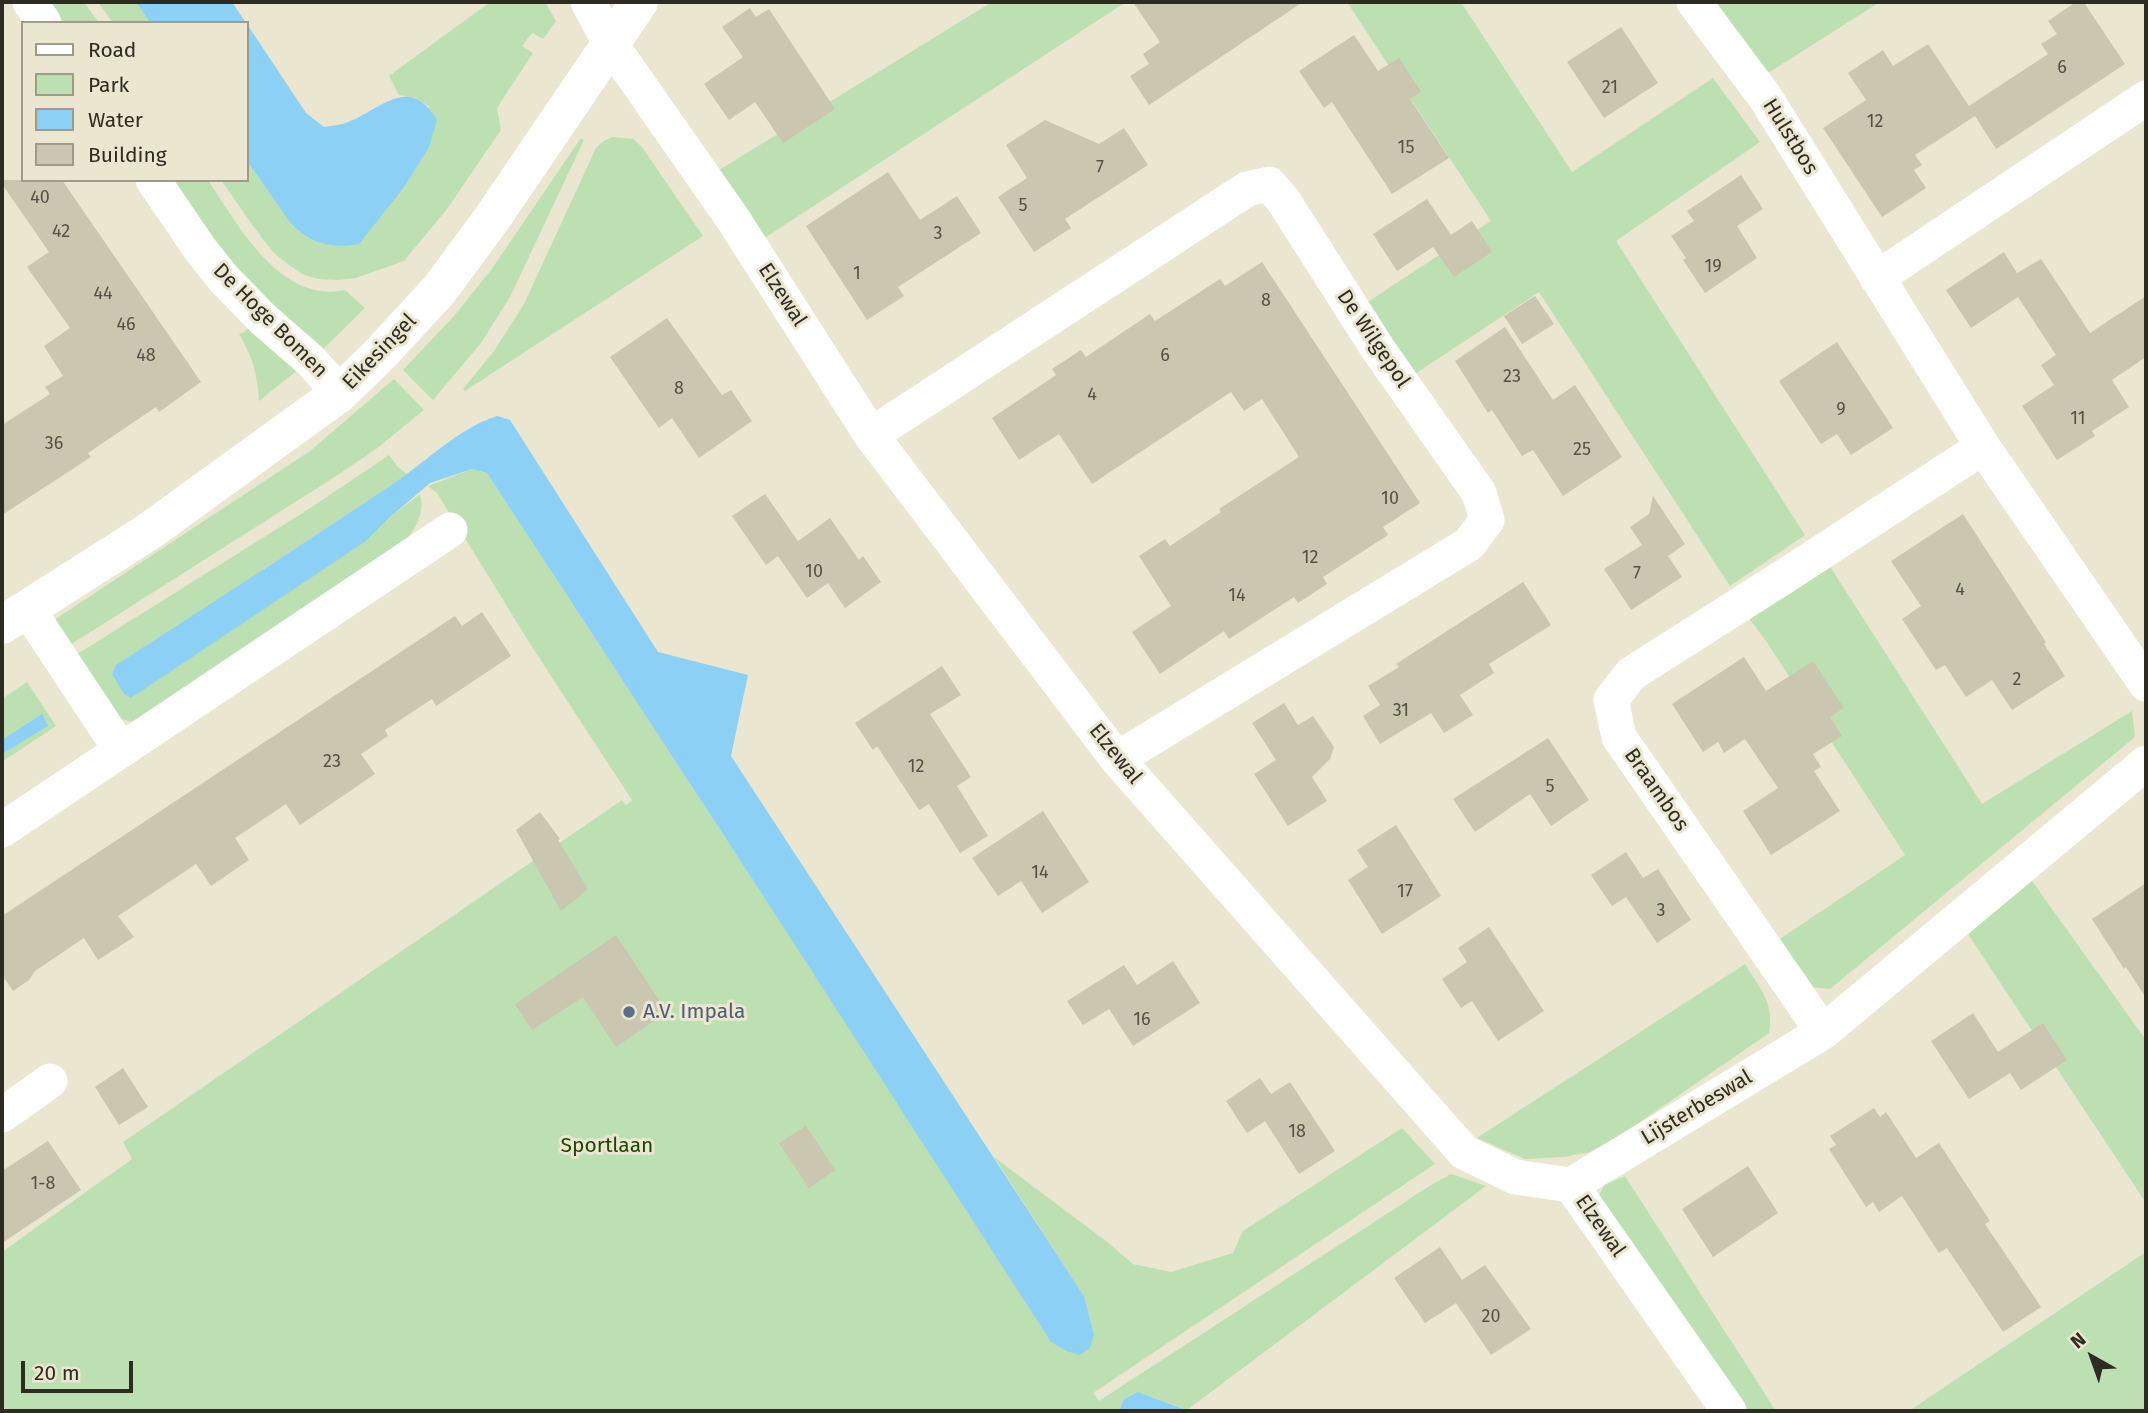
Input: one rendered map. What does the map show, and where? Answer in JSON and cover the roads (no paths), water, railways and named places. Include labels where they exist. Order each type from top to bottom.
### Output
[{"type":"street","points":[[30,2],[43,21]]},
{"type":"street","name":"Elzewal","points":[[588,2],[610,43],[733,219],[871,435],[1117,760],[1464,1152],[1515,1177],[1571,1185],[1729,1411]]},
{"type":"street","name":"Eikesingel","points":[[121,750],[14,616],[148,532],[340,393],[380,354],[440,289],[493,217],[639,2]]},
{"type":"street","name":"Hulstbos","points":[[1694,2],[1765,97],[1983,447]]},
{"type":"street","points":[[1877,278],[2146,98]]},
{"type":"street","name":"De Hoge Bomen","points":[[154,182],[223,278],[263,319],[310,360],[340,393]]},
{"type":"street","name":"De Wilgepol","points":[[871,435],[1247,189],[1269,184],[1283,200],[1378,349],[1479,493],[1487,520],[1469,544],[1117,760]]},
{"type":"street","points":[[1983,447],[2146,684]]},
{"type":"street","name":"Braambos","points":[[1823,1032],[1619,737],[1611,700],[1631,674],[1983,447]]},
{"type":"street","points":[[2,830],[450,530]]},
{"type":"street","points":[[1823,1032],[2146,763]]},
{"type":"street","name":"Lijsterbeswal","points":[[1571,1185],[1823,1032]]},
{"type":"street","points":[[2,1115],[50,1081]]},
{"type":"water","points":[[136,2],[232,2],[245,21],[149,21]]},
{"type":"water","points":[[248,26],[306,113],[324,127],[346,123],[394,99],[405,97],[416,99],[426,106],[437,120],[429,147],[405,186],[359,244],[340,246],[322,243],[291,224],[248,162]]},
{"type":"water","points":[[497,416],[510,420],[658,652],[748,675],[731,756],[1084,1296],[1094,1334],[1090,1348],[1080,1355],[1051,1342],[487,473],[472,469],[430,483],[366,541],[131,698],[124,694],[112,674],[116,665],[390,486],[468,429]]},
{"type":"water","points":[[42,714],[48,726],[2,754],[2,740]]},
{"type":"water","points":[[1138,1392],[1189,1411],[1119,1411],[1124,1399]]},
{"type":"place","name":"A.V. Impala","points":[[629,1012]]},
{"type":"park label","name":"Sportlaan","points":[[607,1146]]}]
